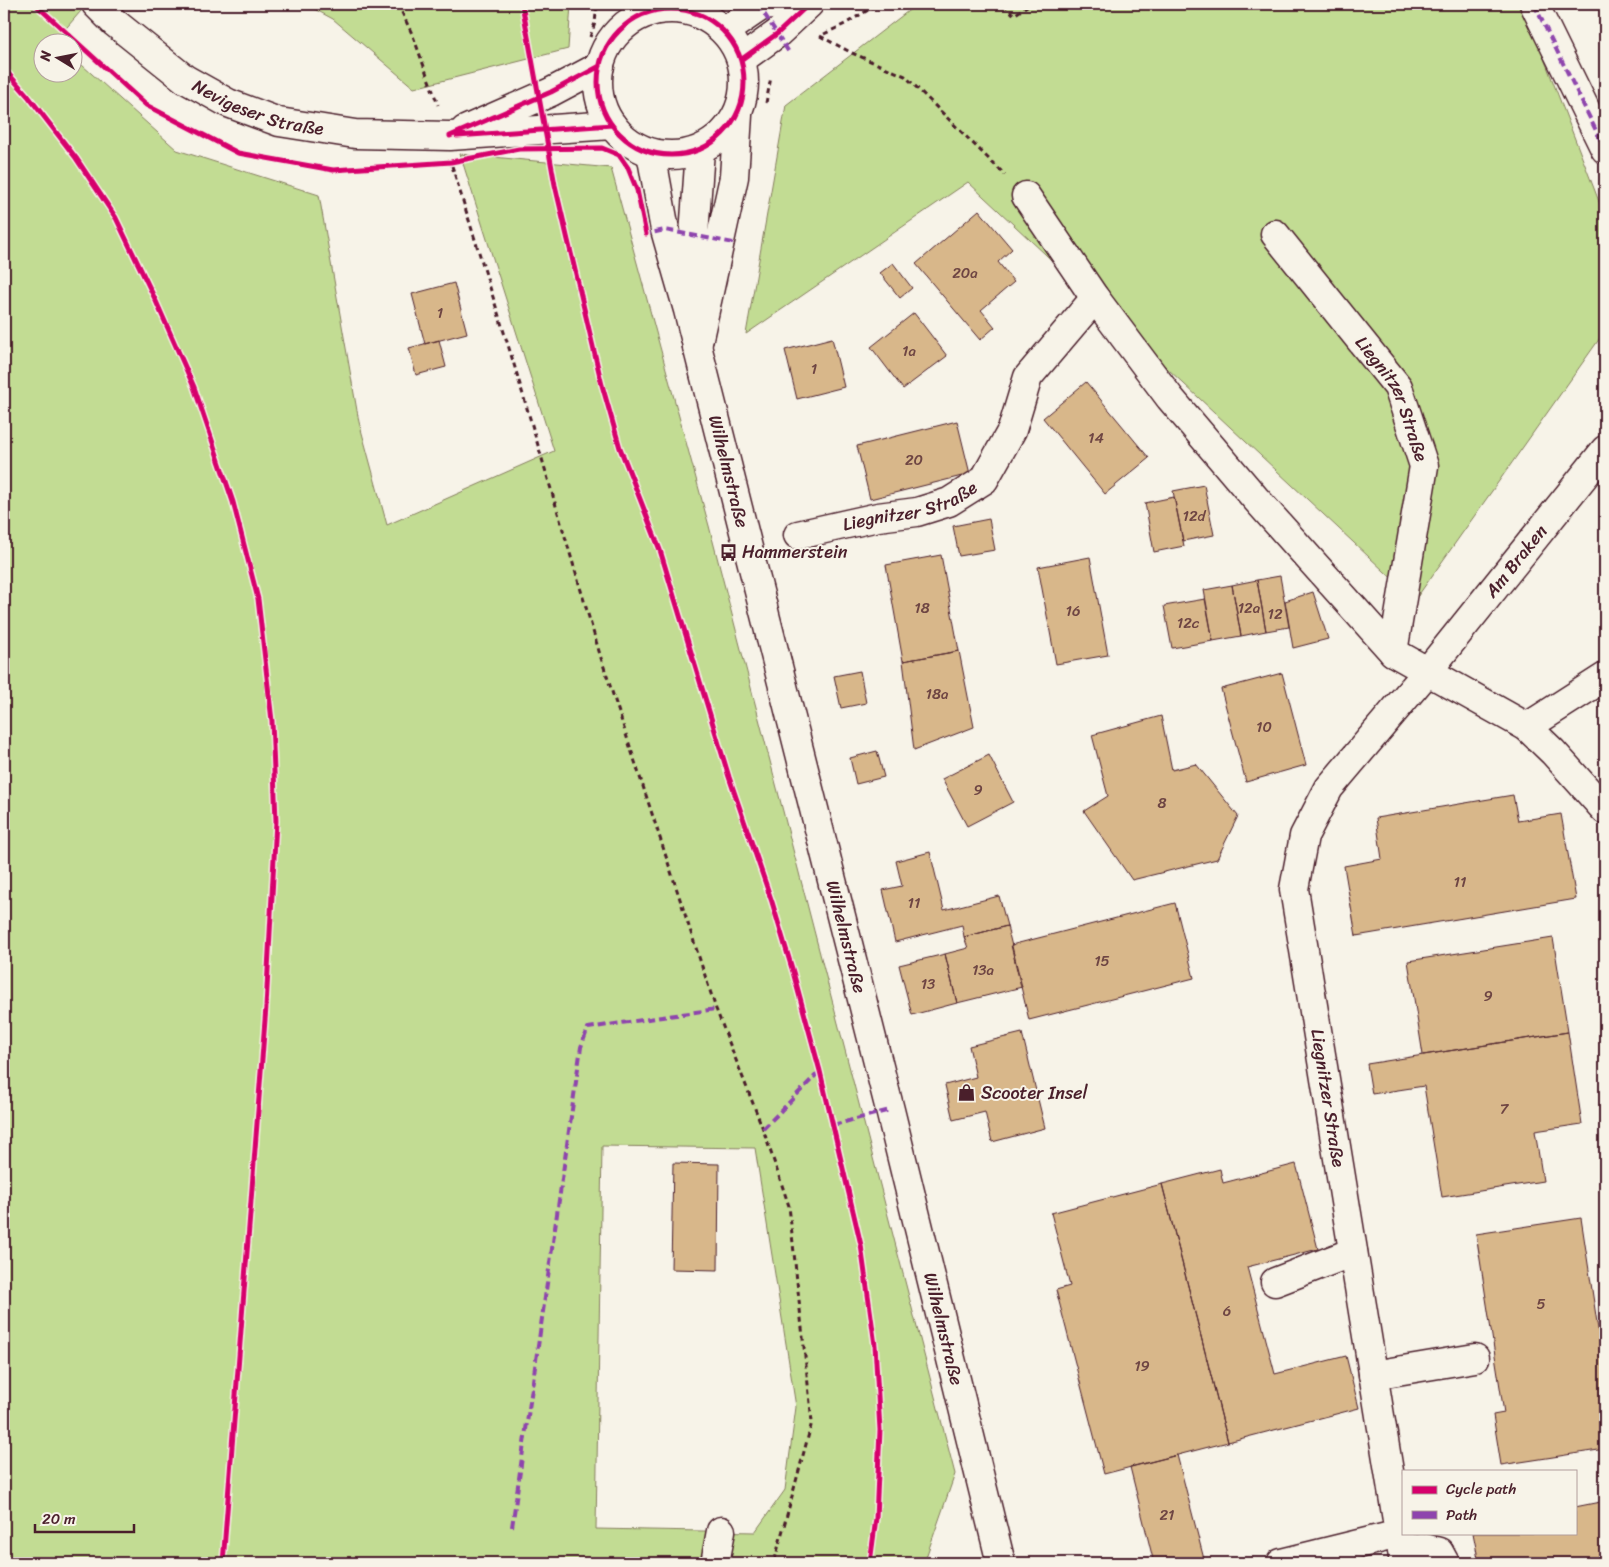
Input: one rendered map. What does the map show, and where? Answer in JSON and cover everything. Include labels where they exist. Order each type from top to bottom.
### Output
[{"type":"main road","name":"Nevigeser Straße","points":[[96,4],[115,23],[185,79],[228,103],[279,122],[450,149],[500,124],[552,92],[589,62]]},
{"type":"main road","points":[[725,31],[760,7],[776,4]]},
{"type":"main road","points":[[742,60],[778,33],[809,4]]},
{"type":"main road","points":[[1534,4],[1605,149]]},
{"type":"main road","points":[[697,348],[734,177],[738,115],[745,88],[742,60],[725,31],[707,18],[686,10],[662,6],[642,14],[621,15],[613,38],[603,54],[589,62],[598,83],[603,126],[636,147],[651,153],[668,156],[684,155],[700,150],[722,136],[738,115]]},
{"type":"main road","name":"Nevigeser Straße","points":[[500,124],[603,126]]},
{"type":"main road","name":"Wilhelmstraße","points":[[688,310],[700,150]]},
{"type":"main road","name":"Wilhelmstraße","points":[[651,153],[665,230],[688,310],[890,1110],[1001,1563]]},
{"type":"main road","points":[[1026,196],[1095,298],[1170,398],[1255,498],[1392,652],[1527,727],[1553,752],[1605,810]]},
{"type":"main road","name":"Liegnitzer Straße","points":[[1275,234],[1398,387],[1424,466],[1392,652]]},
{"type":"main road","name":"Liegnitzer Straße","points":[[798,535],[878,517],[917,512],[949,502],[984,480],[1012,430],[1028,377],[1095,298]]},
{"type":"main road","name":"Am Braken","points":[[1427,672],[1605,450]]},
{"type":"main road","name":"Liegnitzer Straße","points":[[1402,1549],[1294,889],[1304,836],[1329,788],[1427,672]]},
{"type":"main road","points":[[1527,727],[1605,677]]},
{"type":"main road","points":[[1275,1282],[1353,1252]]},
{"type":"main road","points":[[1373,1375],[1475,1358]]},
{"type":"main road","points":[[715,1563],[721,1531]]},
{"type":"main road","points":[[1281,1563],[1421,1548],[1439,1552],[1445,1563]]},
{"type":"path","points":[[398,4],[413,36],[450,149],[600,658],[716,1009],[789,1206],[812,1422],[774,1563]]},
{"type":"path","points":[[589,62],[597,4]]},
{"type":"path","points":[[812,40],[845,24],[878,4]]},
{"type":"path","points":[[1004,4],[1014,15],[1030,4]]},
{"type":"path","points":[[820,36],[852,53],[905,76],[1026,196]]},
{"type":"path","points":[[766,105],[771,77]]},
{"type":"green space","points":[[4,4],[87,4],[63,32],[32,32],[32,82],[82,82],[82,65],[177,150],[319,195],[359,422],[387,525],[554,451],[460,154],[611,168],[709,526],[955,1474],[924,1563],[4,1563]],"holes":[[[602,1146],[755,1148],[796,1407],[785,1490],[755,1532],[596,1529]]]},
{"type":"green space","points":[[305,4],[571,4],[568,49],[414,88],[333,19]]},
{"type":"green space","points":[[905,4],[1523,4],[1605,217],[1605,331],[1415,600],[968,182],[746,334],[786,105],[912,8]]},
{"type":"building","points":[[979,210],[1012,249],[998,262],[1014,282],[981,310],[995,327],[980,340],[916,264]]},
{"type":"building","points":[[893,263],[912,288],[900,298],[880,273]]},
{"type":"building","points":[[454,283],[467,333],[425,344],[412,294]]},
{"type":"building","points":[[914,313],[947,356],[903,389],[871,347]]},
{"type":"building","points":[[832,338],[844,387],[797,399],[785,350]]},
{"type":"building","points":[[439,340],[446,367],[416,375],[409,348]]},
{"type":"building","points":[[1086,382],[1149,458],[1105,494],[1043,418]]},
{"type":"building","points":[[957,421],[970,474],[870,499],[857,446]]},
{"type":"building","points":[[1204,485],[1214,535],[1183,541],[1173,491]]},
{"type":"building","points":[[1174,497],[1184,546],[1154,552],[1145,503]]},
{"type":"building","points":[[989,519],[995,550],[959,556],[953,526]]},
{"type":"building","points":[[941,555],[959,651],[903,661],[886,565]]},
{"type":"building","points":[[1090,557],[1108,655],[1056,664],[1038,567]]},
{"type":"building","points":[[1280,576],[1289,627],[1266,631],[1257,580]]},
{"type":"building","points":[[1257,580],[1266,631],[1241,636],[1232,585]]},
{"type":"building","points":[[1232,585],[1241,636],[1213,641],[1204,590]]},
{"type":"building","points":[[1313,592],[1328,639],[1293,648],[1285,601]]},
{"type":"building","points":[[1205,599],[1213,641],[1172,648],[1164,606]]},
{"type":"building","points":[[959,651],[974,727],[914,750],[903,661]]},
{"type":"building","points":[[860,671],[866,703],[841,708],[834,676]]},
{"type":"building","points":[[1282,673],[1306,765],[1246,782],[1221,689]]},
{"type":"building","points":[[1161,716],[1172,770],[1196,764],[1238,816],[1217,859],[1132,880],[1084,811],[1108,796],[1092,735]]},
{"type":"building","points":[[877,751],[884,777],[856,784],[850,758]]},
{"type":"building","points":[[989,755],[1013,802],[967,826],[942,779]]},
{"type":"building","points":[[1513,795],[1518,821],[1561,814],[1576,899],[1356,936],[1344,866],[1382,859],[1376,818]]},
{"type":"building","points":[[930,852],[944,910],[999,896],[1007,926],[964,937],[962,925],[895,942],[883,890],[902,886],[896,861]]},
{"type":"building","points":[[1175,903],[1194,978],[1029,1020],[1011,945]]},
{"type":"building","points":[[1007,926],[1022,987],[957,1003],[945,954],[968,948],[964,937]]},
{"type":"building","points":[[1553,938],[1568,1032],[1423,1055],[1408,961]]},
{"type":"building","points":[[945,954],[957,1003],[912,1015],[899,965]]},
{"type":"building","points":[[1568,1032],[1582,1124],[1535,1131],[1543,1181],[1442,1197],[1424,1086],[1372,1094],[1367,1064]]},
{"type":"building","points":[[1022,1033],[1045,1128],[992,1142],[985,1112],[953,1120],[945,1085],[976,1077],[969,1046]]},
{"type":"building","points":[[673,1163],[719,1164],[718,1270],[671,1269]]},
{"type":"building","points":[[1296,1164],[1318,1249],[1247,1267],[1275,1374],[1346,1356],[1359,1408],[1228,1442],[1162,1184],[1220,1169],[1223,1183]]},
{"type":"building","points":[[1162,1184],[1228,1442],[1104,1474],[1056,1290],[1070,1286],[1051,1213]]},
{"type":"building","points":[[1581,1218],[1605,1375],[1605,1449],[1501,1465],[1493,1415],[1504,1413],[1476,1234]]},
{"type":"building","points":[[1177,1455],[1205,1563],[1154,1563],[1130,1467]]},
{"type":"building","points":[[1605,1501],[1605,1563],[1479,1563],[1473,1534],[1576,1534],[1576,1507]]},
{"type":"marked path","points":[[758,4],[790,54]]},
{"type":"marked path","points":[[1534,4],[1605,149]]},
{"type":"marked path","points":[[645,231],[646,234],[665,230],[734,243]]},
{"type":"marked path","points":[[512,1527],[581,1047],[588,1028],[716,1009]]},
{"type":"marked path","points":[[763,1129],[820,1071]]},
{"type":"marked path","points":[[833,1125],[890,1110]]},
{"type":"cycle path","points":[[35,4],[146,105],[238,153],[333,170],[451,162],[519,149],[602,148],[619,155],[628,168],[637,190],[646,234]]},
{"type":"cycle path","points":[[522,4],[555,185],[602,385],[620,448],[660,550],[729,777],[772,902],[820,1071],[861,1245],[875,1345],[880,1430],[876,1518],[870,1563]]},
{"type":"cycle path","points":[[742,59],[778,33],[809,4]]},
{"type":"cycle path","points":[[671,9],[699,14],[723,30],[739,54],[744,82],[739,110],[723,134],[699,150],[671,155],[643,150],[619,134],[603,110],[598,82],[603,54],[619,30],[643,14],[671,9]]},
{"type":"cycle path","points":[[450,136],[551,92],[600,66]]},
{"type":"cycle path","points":[[4,69],[28,96],[76,158],[116,218],[155,299],[194,387],[233,502],[258,599],[272,721],[276,821],[266,1007],[223,1563]]},
{"type":"cycle path","points":[[457,136],[612,125]]},
{"type":"place","name":"Hammerstein","points":[[728,552]]},
{"type":"place","name":"Scooter Insel","points":[[967,1093]]}]
